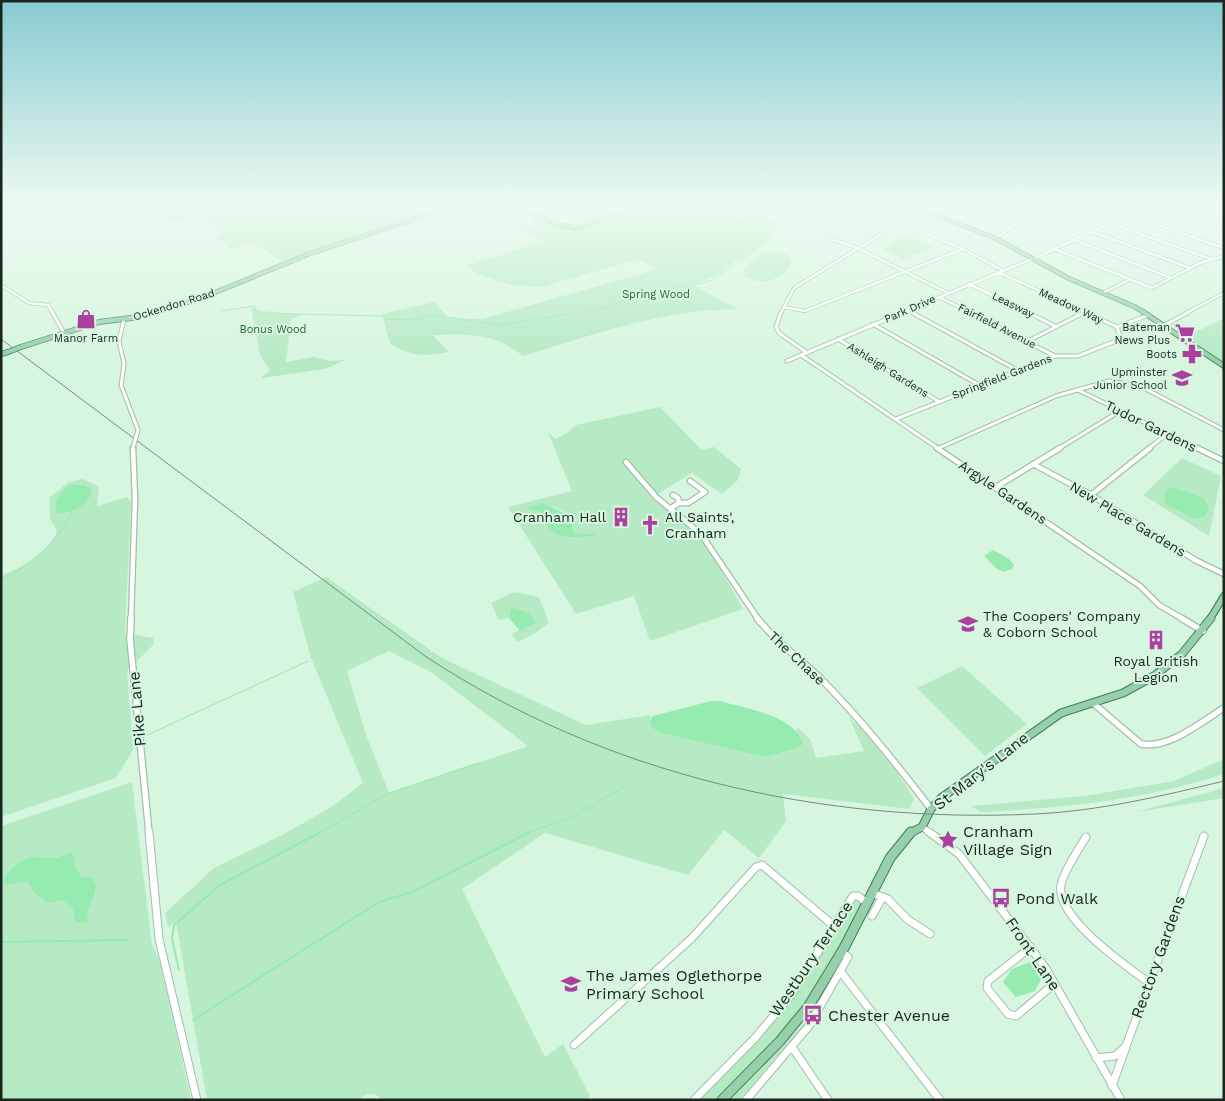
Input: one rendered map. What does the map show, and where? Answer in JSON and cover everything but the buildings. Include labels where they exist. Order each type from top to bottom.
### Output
[{"type":"main road","name":"Ockendon Road","points":[[1,354],[98,322],[139,317],[211,295],[303,256]]},
{"type":"main road","points":[[1029,256],[1068,278],[1150,315],[1224,366]]},
{"type":"main road","name":"St Mary's Lane","points":[[722,1100],[764,1059],[799,1019],[842,952],[897,848],[913,831],[922,828],[931,808],[941,798],[1030,733],[1070,708],[1125,692],[1147,680],[1182,654],[1203,631],[1224,596]]},
{"type":"street","points":[[806,352],[779,333],[776,327],[783,308],[794,288],[844,256]]},
{"type":"street","points":[[874,256],[948,293]]},
{"type":"street","points":[[783,308],[806,311],[946,256]]},
{"type":"street","name":"Meadow Way","points":[[974,256],[1000,271],[1117,327]]},
{"type":"street","name":"Park Drive","points":[[787,361],[1036,256]]},
{"type":"street","points":[[1072,256],[1152,288],[1190,268],[1222,256]]},
{"type":"street","points":[[1116,256],[1171,278]]},
{"type":"street","points":[[1159,256],[1190,268]]},
{"type":"street","points":[[1204,256],[1211,259]]},
{"type":"street","points":[[1103,293],[1129,280]]},
{"type":"street","name":"Leasway","points":[[969,284],[1057,326]]},
{"type":"street","points":[[1,285],[29,303],[48,306],[64,333]]},
{"type":"street","points":[[1165,325],[1224,293]]},
{"type":"street","name":"Fairfield Avenue","points":[[939,297],[1055,356]]},
{"type":"street","points":[[907,310],[1017,370]]},
{"type":"street","points":[[1026,342],[1086,312]]},
{"type":"street","points":[[1117,327],[1150,315]]},
{"type":"street","name":"Pike Lane","points":[[124,319],[119,341],[119,350],[124,364],[121,384],[138,430],[133,448],[135,499],[130,639],[147,829],[158,939],[164,954],[198,1100]]},
{"type":"street","points":[[873,324],[979,385]]},
{"type":"street","name":"Springfield Gardens","points":[[896,419],[1055,356],[1078,356],[1121,339],[1122,337],[1117,327]]},
{"type":"street","name":"Ashleigh Gardens","points":[[838,339],[938,402]]},
{"type":"street","name":"Argyle Gardens","points":[[801,355],[1140,586],[1159,605],[1203,631]]},
{"type":"street","points":[[939,448],[1056,396],[1109,381],[1135,385],[1224,430]]},
{"type":"street","name":"Tudor Gardens","points":[[1078,390],[1224,461]]},
{"type":"street","points":[[996,487],[1120,411]]},
{"type":"street","points":[[1091,495],[1167,434]]},
{"type":"street","name":"The Chase","points":[[626,462],[656,497],[696,529],[710,544],[747,605],[773,638],[819,677],[850,709],[883,746],[931,808]]},
{"type":"street","name":"New Place Gardens","points":[[1033,464],[1091,495],[1195,560],[1224,574]]},
{"type":"street","points":[[671,508],[679,503],[688,503],[705,492],[690,481]]},
{"type":"street","points":[[673,494],[678,498],[679,503]]},
{"type":"street","points":[[1092,702],[1099,710],[1141,744],[1149,746],[1177,737],[1224,708]]},
{"type":"street","name":"Front Lane","points":[[922,828],[959,854],[1031,947],[1121,1100]]},
{"type":"street","name":"Rectory Gardens","points":[[1112,1086],[1148,982],[1204,836]]},
{"type":"street","points":[[1086,837],[1061,884],[1059,892],[1065,905],[1102,946],[1148,982]]},
{"type":"street","points":[[574,1044],[681,949],[728,902],[756,867],[762,865],[834,926]]},
{"type":"street","points":[[872,893],[888,899],[907,919],[930,934]]},
{"type":"street","name":"Westbury Terrace","points":[[694,1100],[755,1038],[791,995],[853,896],[858,896],[868,903]]},
{"type":"street","points":[[872,916],[882,898]]},
{"type":"street","points":[[1031,947],[988,981],[987,988],[1008,1014],[1016,1016],[1054,984]]},
{"type":"street","points":[[746,1100],[792,1047],[819,1010],[848,957],[842,952]]},
{"type":"street","points":[[840,971],[940,1100]]},
{"type":"street","points":[[1096,1058],[1115,1056],[1126,1046]]},
{"type":"street","points":[[792,1047],[828,1100]]},
{"type":"green space","points":[[274,256],[299,256],[285,263]]},
{"type":"green space","name":"Spring Wood","points":[[495,256],[748,256],[738,259],[719,274],[693,285],[737,309],[709,310],[655,319],[602,332],[523,356],[513,348],[481,336],[433,335],[449,352],[433,354],[412,353],[390,344],[382,314],[434,302],[449,318],[483,319],[658,269],[639,259],[541,287],[513,285],[497,281],[478,274],[467,266]]},
{"type":"green space","points":[[758,256],[788,256],[792,260],[789,267],[779,277],[772,280],[751,280],[745,276],[744,270]]},
{"type":"green space","name":"Bonus Wood","points":[[251,307],[261,311],[301,314],[291,320],[286,362],[314,357],[329,361],[345,360],[325,369],[261,378],[270,370],[260,355]]},
{"type":"green space","points":[[1224,318],[1224,363],[1183,335],[1202,329]]},
{"type":"green space","points":[[660,407],[702,450],[714,447],[741,469],[738,480],[722,494],[692,473],[653,497],[678,515],[708,547],[743,609],[650,641],[634,596],[576,614],[508,507],[572,491],[548,432],[555,439],[567,433],[576,425]],"holes":[[[544,503],[568,513],[573,522],[573,532],[594,535],[572,538],[565,536],[548,526],[540,512],[527,510],[530,506]]]},
{"type":"green space","points":[[1182,458],[1221,476],[1209,536],[1143,495]]},
{"type":"green space","points":[[83,479],[99,487],[97,506],[127,497],[131,501],[125,633],[153,638],[154,644],[127,671],[133,750],[116,778],[1,817],[1,575],[26,564],[49,545],[57,531],[50,519],[49,498],[69,482]]},
{"type":"green space","points":[[326,577],[442,658],[586,725],[651,715],[650,721],[766,757],[797,748],[801,739],[796,731],[798,728],[810,739],[816,758],[864,751],[849,717],[884,756],[914,799],[910,809],[783,794],[786,821],[759,858],[724,830],[688,875],[545,833],[462,889],[545,1057],[563,1044],[590,1096],[587,1100],[381,1100],[377,1095],[367,1094],[358,1100],[207,1100],[176,922],[168,927],[165,913],[214,868],[284,834],[330,808],[363,783],[311,658],[293,592]],"holes":[[[389,651],[431,672],[528,746],[389,793],[365,732],[347,671]]]},
{"type":"green space","points":[[514,592],[539,597],[549,623],[534,634],[517,642],[512,634],[537,621],[513,607],[509,618],[499,620],[491,603]]},
{"type":"green space","points":[[962,666],[1027,724],[985,756],[917,688]]},
{"type":"green space","points":[[1224,759],[1224,774],[1194,783],[1134,796],[1073,805],[981,812],[971,806],[1085,796],[1174,781]]},
{"type":"green space","points":[[132,782],[152,944],[161,964],[191,1100],[1,1100],[1,826]]},
{"type":"green space","points":[[1224,788],[1224,798],[1136,812]]},
{"type":"green space","points":[[856,899],[861,902],[863,908],[821,980],[793,1021],[765,1052],[715,1100],[699,1100],[758,1039],[852,901]]},
{"type":"green space","points":[[805,1022],[806,1024],[799,1034],[739,1100],[728,1100],[788,1041]]},
{"type":"shaded area","points":[[70,485],[83,485],[91,489],[88,500],[79,508],[56,513],[58,497]]},
{"type":"shaded area","points":[[1172,487],[1204,498],[1209,508],[1205,516],[1196,519],[1168,506],[1164,501],[1166,491]]},
{"type":"shaded area","points":[[544,503],[572,517],[573,532],[589,535],[595,532],[596,535],[571,537],[558,535],[548,527],[540,512],[527,510],[530,506]]},
{"type":"shaded area","points":[[993,550],[1009,559],[1014,565],[1012,569],[1003,572],[984,556]]},
{"type":"shaded area","points":[[512,607],[529,613],[537,622],[520,631],[509,618]]},
{"type":"shaded area","points":[[711,701],[720,701],[756,710],[780,720],[798,734],[803,744],[797,748],[766,757],[658,732],[652,727],[650,721],[653,716]]},
{"type":"shaded area","points":[[72,852],[76,868],[82,877],[91,877],[96,884],[87,923],[75,922],[73,908],[63,900],[47,903],[33,891],[28,881],[4,885],[5,876],[16,865],[29,857],[57,858]]},
{"type":"shaded area","points":[[1032,961],[1042,977],[1035,991],[1016,997],[1003,982],[1012,969]]},
{"type":"waterway","points":[[221,311],[254,306],[256,313],[383,316],[386,319],[410,320],[433,315],[500,325],[601,309],[644,293],[703,283],[714,279],[746,256]]},
{"type":"waterway","points":[[1,580],[23,567],[42,552],[59,533],[72,511]]},
{"type":"waterway","points":[[143,737],[308,661]]},
{"type":"waterway","points":[[319,833],[389,793],[478,763]]},
{"type":"waterway","points":[[526,833],[571,818],[627,785]]},
{"type":"waterway","points":[[179,970],[172,939],[174,925],[220,885],[321,832]]},
{"type":"waterway","points":[[193,1020],[379,902],[412,892],[530,832]]},
{"type":"waterway","points":[[1,942],[128,940]]},
{"type":"railway","points":[[1,339],[425,656],[494,697],[566,732],[641,761],[717,783],[795,800],[875,810],[955,815],[1035,814],[1083,810],[1154,797],[1224,781]]},
{"type":"place","name":"Manor Farm","points":[[86,319]]},
{"type":"place","name":"Bateman News Plus","points":[[1185,333]]},
{"type":"place","name":"Boots","points":[[1192,354]]},
{"type":"place","name":"Upminster Junior School","points":[[1182,378]]},
{"type":"place","name":"Cranham Hall","points":[[621,517]]},
{"type":"place","name":"All Saints', Cranham","points":[[650,525]]},
{"type":"place","name":"The Coopers' Company & Coborn School","points":[[968,624]]},
{"type":"place","name":"Royal British Legion","points":[[1156,640]]},
{"type":"place","name":"Cranham Village Sign","points":[[948,840]]},
{"type":"place","name":"Pond Walk","points":[[1001,898]]},
{"type":"place","name":"The James Oglethorpe Primary School","points":[[571,984]]},
{"type":"place","name":"Chester Avenue","points":[[813,1015]]}]
